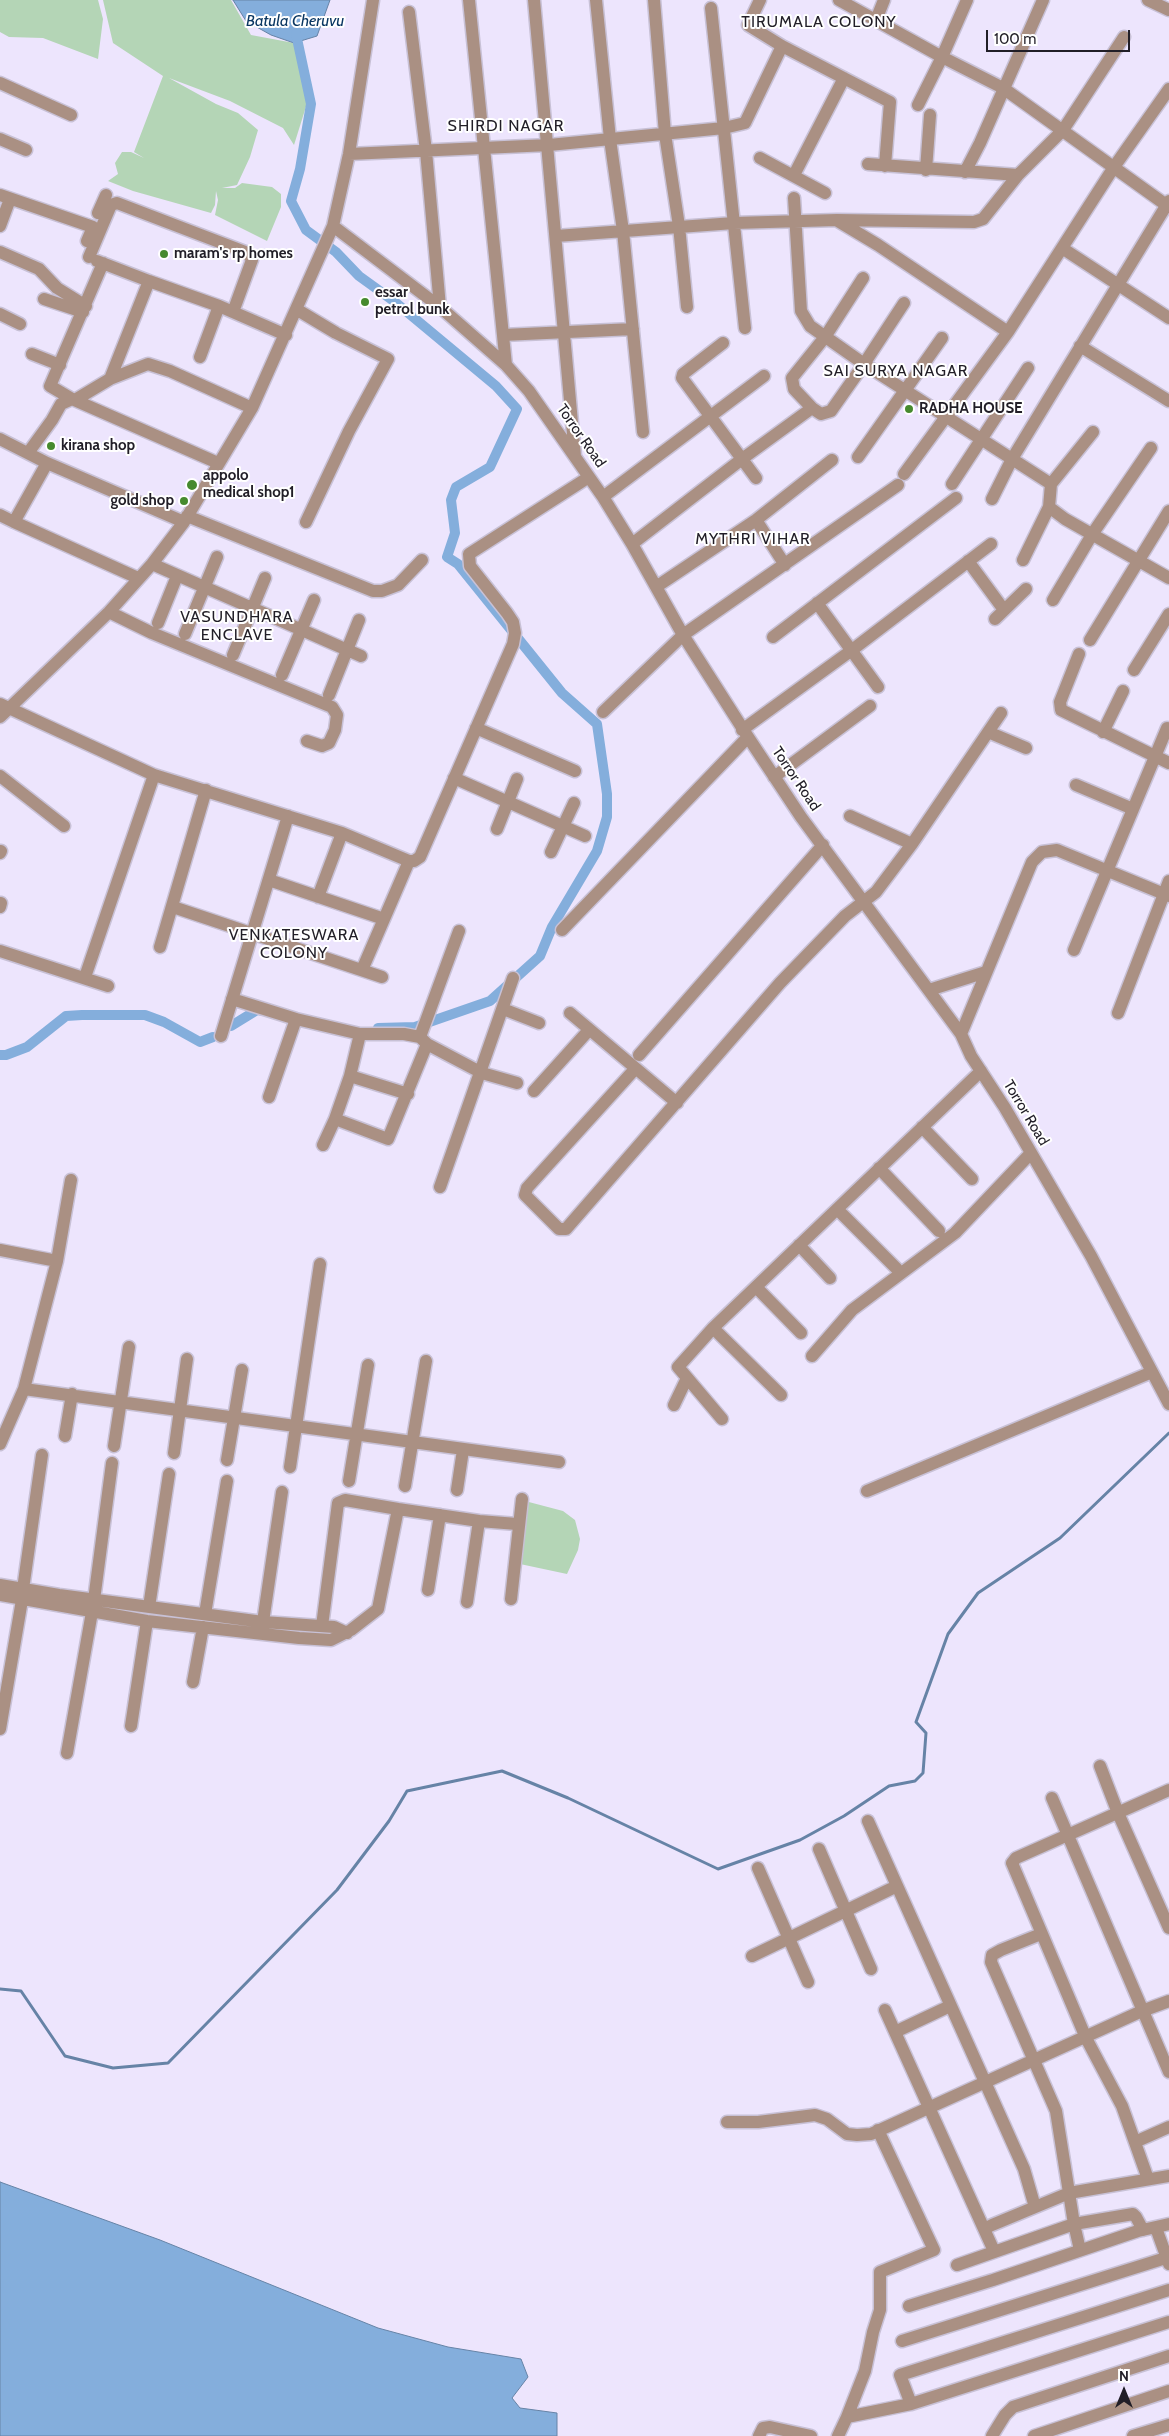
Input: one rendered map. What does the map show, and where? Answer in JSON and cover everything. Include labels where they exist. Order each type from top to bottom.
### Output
[{"type":"street","points":[[373,0],[349,154],[333,226],[252,408],[186,519],[152,564],[109,612],[3,710],[154,774],[342,832],[409,861],[414,861],[420,857],[512,644],[515,633],[513,622],[508,613],[470,566],[470,554],[589,477]]},
{"type":"street","points":[[469,0],[506,365]]},
{"type":"street","points":[[534,0],[549,145],[575,456]]},
{"type":"street","points":[[596,0],[610,139],[623,231],[643,432]]},
{"type":"street","points":[[654,0],[665,134],[687,307]]},
{"type":"street","points":[[760,0],[748,25],[782,46],[890,102],[886,166]]},
{"type":"street","points":[[839,0],[1003,88],[1168,204],[1080,346],[1012,460],[992,499]]},
{"type":"street","points":[[876,20],[884,0]]},
{"type":"street","points":[[918,105],[967,0]]},
{"type":"street","points":[[965,172],[980,143],[1043,0]]},
{"type":"street","points":[[1148,0],[1169,10]]},
{"type":"street","points":[[711,8],[745,328]]},
{"type":"street","points":[[410,12],[426,151],[440,307]]},
{"type":"street","points":[[556,236],[734,223],[836,220],[974,222],[983,219],[1018,175],[1063,130],[1124,37]]},
{"type":"street","points":[[349,154],[549,145],[724,128],[745,123],[782,46]]},
{"type":"street","points":[[794,175],[844,78]]},
{"type":"street","points":[[0,83],[71,115]]},
{"type":"street","points":[[904,474],[948,417],[1008,332],[1114,167],[1169,89]]},
{"type":"street","points":[[926,170],[930,115]]},
{"type":"street","points":[[0,139],[26,150]]},
{"type":"street","points":[[760,158],[825,193]]},
{"type":"street","points":[[868,164],[926,170],[1018,175]]},
{"type":"street","points":[[106,195],[84,249],[88,258],[219,306],[286,335]]},
{"type":"street","points":[[0,226],[5,197],[92,227]]},
{"type":"street","points":[[794,198],[801,311],[806,321],[825,338],[864,364],[1051,484]]},
{"type":"street","points":[[88,258],[111,205],[117,203],[248,253],[252,260],[233,312]]},
{"type":"street","points":[[836,220],[878,245],[1008,332]]},
{"type":"street","name":"Torror Road","points":[[333,226],[440,307],[506,365],[529,391],[603,498],[632,544],[682,636],[774,777],[961,1034],[1090,1256],[1169,1404]]},
{"type":"street","points":[[1062,248],[1169,318]]},
{"type":"street","points":[[0,252],[39,269],[57,288],[85,309]]},
{"type":"street","points":[[103,263],[85,309],[50,386],[73,399],[218,463]]},
{"type":"street","points":[[863,278],[825,338],[792,378],[794,389],[812,408],[821,414],[831,411],[904,303]]},
{"type":"street","points":[[110,379],[149,281]]},
{"type":"street","points":[[44,299],[85,309]]},
{"type":"street","points":[[200,357],[219,306]]},
{"type":"street","points":[[296,309],[336,333],[388,358],[306,522]]},
{"type":"street","points":[[0,314],[20,324]]},
{"type":"street","points":[[503,335],[633,330]]},
{"type":"street","points":[[858,457],[942,338]]},
{"type":"street","points":[[723,343],[682,377],[756,478]]},
{"type":"street","points":[[1080,346],[1169,401]]},
{"type":"street","points":[[32,354],[60,365]]},
{"type":"street","points":[[28,453],[61,404],[110,379],[148,364],[170,371],[252,408]]},
{"type":"street","points":[[952,484],[1028,368]]},
{"type":"street","points":[[603,498],[764,376]]},
{"type":"street","points":[[632,544],[742,459],[812,408]]},
{"type":"street","points":[[1023,560],[1049,507],[1051,484],[1094,432]]},
{"type":"street","points":[[0,439],[47,463],[373,591],[382,591],[398,585],[422,560]]},
{"type":"street","points":[[1052,600],[1093,533],[1151,448]]},
{"type":"street","points":[[656,587],[756,520],[832,460]]},
{"type":"street","points":[[14,522],[47,463]]},
{"type":"street","points":[[603,712],[682,636],[898,485]]},
{"type":"street","points":[[774,637],[956,498]]},
{"type":"street","points":[[1049,507],[1065,519],[1093,533],[1169,578]]},
{"type":"street","points":[[1090,640],[1169,511]]},
{"type":"street","points":[[0,515],[138,578]]},
{"type":"street","points":[[756,520],[785,565]]},
{"type":"street","points":[[562,930],[745,733],[990,544]]},
{"type":"street","points":[[185,634],[217,557]]},
{"type":"street","points":[[968,560],[999,614],[1026,589]]},
{"type":"street","points":[[152,564],[361,656]]},
{"type":"street","points":[[158,623],[177,576]]},
{"type":"street","points":[[233,655],[265,578]]},
{"type":"street","points":[[282,675],[314,600]]},
{"type":"street","points":[[818,603],[878,687]]},
{"type":"street","points":[[109,612],[152,633],[332,707],[337,716],[335,730],[329,743],[322,746],[307,741]]},
{"type":"street","points":[[1134,670],[1169,614]]},
{"type":"street","points":[[329,695],[359,620]]},
{"type":"street","points":[[1079,654],[1060,706],[1065,713],[1169,763]]},
{"type":"street","points":[[1103,732],[1123,692]]},
{"type":"street","points":[[774,777],[870,706]]},
{"type":"street","points":[[635,1069],[527,1188],[525,1195],[554,1226],[566,1230],[780,983],[845,916],[876,892],[912,844],[1001,713]]},
{"type":"street","points":[[476,728],[575,771]]},
{"type":"street","points":[[1074,950],[1167,728]]},
{"type":"street","points":[[988,732],[1026,748]]},
{"type":"street","points":[[86,977],[154,774]]},
{"type":"street","points":[[0,776],[64,826]]},
{"type":"street","points":[[454,778],[585,836]]},
{"type":"street","points":[[497,828],[518,780]]},
{"type":"street","points":[[1076,785],[1133,809]]},
{"type":"street","points":[[160,947],[206,790]]},
{"type":"street","points":[[551,852],[574,804]]},
{"type":"street","points":[[221,1036],[288,816]]},
{"type":"street","points":[[850,816],[912,844]]},
{"type":"street","points":[[318,897],[342,832]]},
{"type":"street","points":[[639,1055],[823,845]]},
{"type":"street","points":[[961,1034],[1035,857],[1049,849],[1057,850],[1166,895]]},
{"type":"street","points":[[362,970],[409,861]]},
{"type":"street","points":[[269,880],[384,919]]},
{"type":"street","points":[[1118,1013],[1166,895],[1169,881]]},
{"type":"street","points":[[173,907],[382,977]]},
{"type":"street","points":[[335,1119],[388,1139],[408,1094],[459,931]]},
{"type":"street","points":[[1,956],[86,977],[108,986]]},
{"type":"street","points":[[929,990],[986,972]]},
{"type":"street","points":[[440,1187],[482,1073],[513,978]]},
{"type":"street","points":[[232,999],[360,1034],[404,1034],[424,1041],[482,1073],[518,1083]]},
{"type":"street","points":[[503,1009],[539,1022]]},
{"type":"street","points":[[570,1013],[677,1103]]},
{"type":"street","points":[[269,1097],[296,1018]]},
{"type":"street","points":[[534,1091],[589,1030]]},
{"type":"street","points":[[323,1145],[335,1119],[350,1076],[360,1034]]},
{"type":"street","points":[[722,1419],[678,1367],[713,1328],[981,1071]]},
{"type":"street","points":[[350,1076],[408,1094]]},
{"type":"street","points":[[922,1127],[972,1179]]},
{"type":"street","points":[[812,1356],[852,1310],[955,1234],[1031,1153]]},
{"type":"street","points":[[879,1168],[939,1231]]},
{"type":"street","points":[[0,1444],[24,1389],[57,1261],[71,1180]]},
{"type":"street","points":[[836,1209],[897,1269]]},
{"type":"street","points":[[799,1245],[830,1278]]},
{"type":"street","points":[[0,1250],[57,1261]]},
{"type":"street","points":[[290,1467],[320,1264]]},
{"type":"street","points":[[756,1287],[801,1333]]},
{"type":"street","points":[[713,1328],[782,1395]]},
{"type":"street","points":[[114,1446],[129,1347]]},
{"type":"street","points":[[174,1453],[187,1359]]},
{"type":"street","points":[[405,1486],[426,1361]]},
{"type":"street","points":[[349,1481],[368,1365]]},
{"type":"street","points":[[227,1460],[242,1370]]},
{"type":"street","points":[[867,1491],[1152,1372]]},
{"type":"street","points":[[674,1404],[687,1378]]},
{"type":"street","points":[[24,1389],[72,1394],[462,1450],[559,1462]]},
{"type":"street","points":[[65,1436],[72,1394]]},
{"type":"street","points":[[457,1490],[462,1450]]},
{"type":"street","points":[[0,1729],[42,1455]]},
{"type":"street","points":[[67,1753],[93,1606],[112,1464]]},
{"type":"street","points":[[149,1607],[169,1474]]},
{"type":"street","points":[[193,1682],[227,1480]]},
{"type":"street","points":[[263,1622],[282,1492]]},
{"type":"street","points":[[511,1599],[522,1499]]},
{"type":"street","points":[[322,1626],[338,1503],[345,1500],[479,1521],[518,1524]]},
{"type":"street","points":[[93,1606],[149,1607],[179,1611],[204,1621],[292,1638],[331,1640],[347,1633],[373,1615],[378,1609],[398,1509]]},
{"type":"street","points":[[428,1590],[440,1515]]},
{"type":"street","points":[[467,1602],[479,1521]]},
{"type":"street","points":[[0,1585],[22,1594]]},
{"type":"street","points":[[0,1595],[22,1594],[93,1606],[147,1621],[177,1624],[204,1621],[263,1622],[334,1627],[347,1633]]},
{"type":"street","points":[[177,1624],[179,1611]]},
{"type":"street","points":[[131,1726],[147,1621]]},
{"type":"street","points":[[292,1638],[293,1624]]},
{"type":"street","points":[[0,1646],[13,1648]]},
{"type":"street","points":[[1100,1766],[1118,1814],[1169,1928]]},
{"type":"street","points":[[1148,2179],[1122,2106],[1086,2038],[1040,1934],[1012,1863],[1016,1858],[1169,1790]]},
{"type":"street","points":[[1052,1798],[1169,2072]]},
{"type":"street","points":[[868,1821],[1024,2169],[1035,2207]]},
{"type":"street","points":[[819,1849],[871,1969]]},
{"type":"street","points":[[758,1868],[808,1982]]},
{"type":"street","points":[[752,1956],[897,1886]]},
{"type":"street","points":[[1040,1934],[1001,1950],[992,1956],[991,1962],[1056,2111],[1080,2250]]},
{"type":"street","points":[[727,2122],[758,2122],[815,2115],[828,2120],[847,2134],[857,2135],[878,2130],[1086,2038],[1142,2011],[1169,2001]]},
{"type":"street","points":[[894,2032],[950,2006]]},
{"type":"street","points":[[885,2010],[929,2108],[988,2227],[994,2251]]},
{"type":"street","points":[[1135,2142],[1169,2126]]},
{"type":"street","points":[[838,2436],[865,2371],[873,2332],[880,2310],[878,2288],[880,2272],[934,2250],[878,2130]]},
{"type":"street","points":[[988,2227],[1069,2193],[1169,2176]]},
{"type":"street","points":[[957,2265],[1074,2224],[1133,2214],[1136,2216],[1142,2230]]},
{"type":"street","points":[[909,2306],[1142,2230],[1169,2224]]},
{"type":"street","points":[[902,2341],[1168,2260],[1156,2228]]},
{"type":"street","points":[[911,2404],[900,2375],[1169,2290]]},
{"type":"street","points":[[847,2417],[911,2404],[1169,2322]]},
{"type":"street","points":[[992,2436],[1005,2415],[1013,2407],[1169,2356]]},
{"type":"street","points":[[1034,2436],[1169,2391]]},
{"type":"street","points":[[1133,2436],[1169,2426]]},
{"type":"street","points":[[759,2436],[763,2428],[770,2427],[811,2436]]},
{"type":"green space","points":[[0,0],[98,0],[103,19],[98,59],[43,38],[9,37],[0,32]]},
{"type":"green space","points":[[103,0],[231,0],[251,35],[294,43],[309,97],[294,145],[283,128],[230,101],[169,78],[216,104],[238,113],[258,130],[250,157],[237,185],[222,188],[235,188],[242,183],[272,187],[281,194],[281,207],[267,241],[215,215],[218,200],[216,191],[215,205],[211,213],[133,191],[108,181],[118,174],[115,163],[122,152],[131,152],[144,158],[134,152],[163,76],[113,43]]},
{"type":"green space","points":[[525,1501],[563,1511],[575,1520],[580,1539],[578,1550],[567,1574],[520,1564]]},
{"type":"water","name":"Batula Cheruvu","points":[[233,0],[330,0],[317,36],[294,43],[271,35],[246,21]]},
{"type":"water","points":[[0,2182],[160,2240],[378,2328],[448,2347],[521,2359],[528,2377],[512,2398],[520,2408],[557,2413],[557,2436],[0,2436]]},
{"type":"waterway","points":[[296,34],[311,104],[300,169],[291,201],[306,230],[336,252],[359,276],[395,302],[496,386],[517,409],[490,467],[456,487],[451,500],[455,533],[447,557],[458,564],[562,693],[597,724],[607,794],[607,817],[597,851],[552,927],[540,956],[490,1001],[415,1027],[378,1028]]},
{"type":"waterway","points":[[231,1026],[257,1010],[266,1011]]},
{"type":"waterway","points":[[0,1055],[6,1055],[27,1047],[66,1016],[145,1015],[164,1022],[200,1042],[213,1037]]},
{"type":"waterway","points":[[0,1989],[21,1991],[65,2056],[113,2068],[168,2063],[337,1890],[389,1821],[407,1791],[502,1771],[568,1798],[718,1869],[800,1840],[844,1816],[889,1786],[915,1781],[923,1773],[926,1733],[916,1722],[948,1634],[978,1593],[1060,1538],[1169,1433]]},
{"type":"place","name":"maram's rp homes","points":[[164,254]]},
{"type":"place","name":"essar petrol bunk","points":[[365,302]]},
{"type":"place","name":"RADHA HOUSE","points":[[909,409]]},
{"type":"place","name":"kirana shop","points":[[51,446]]},
{"type":"place","name":"appolo medical shop1","points":[[192,485]]},
{"type":"place","name":"gold shop","points":[[184,501]]},
{"type":"district","name":"TIRUMALA COLONY","points":[[819,22]]},
{"type":"district","name":"SHIRDI NAGAR","points":[[506,126]]},
{"type":"district","name":"SAI SURYA NAGAR","points":[[896,371]]},
{"type":"district","name":"MYTHRI VIHAR","points":[[753,539]]},
{"type":"district","name":"VASUNDHARA ENCLAVE","points":[[237,626]]},
{"type":"district","name":"VENKATESWARA COLONY","points":[[294,944]]}]
